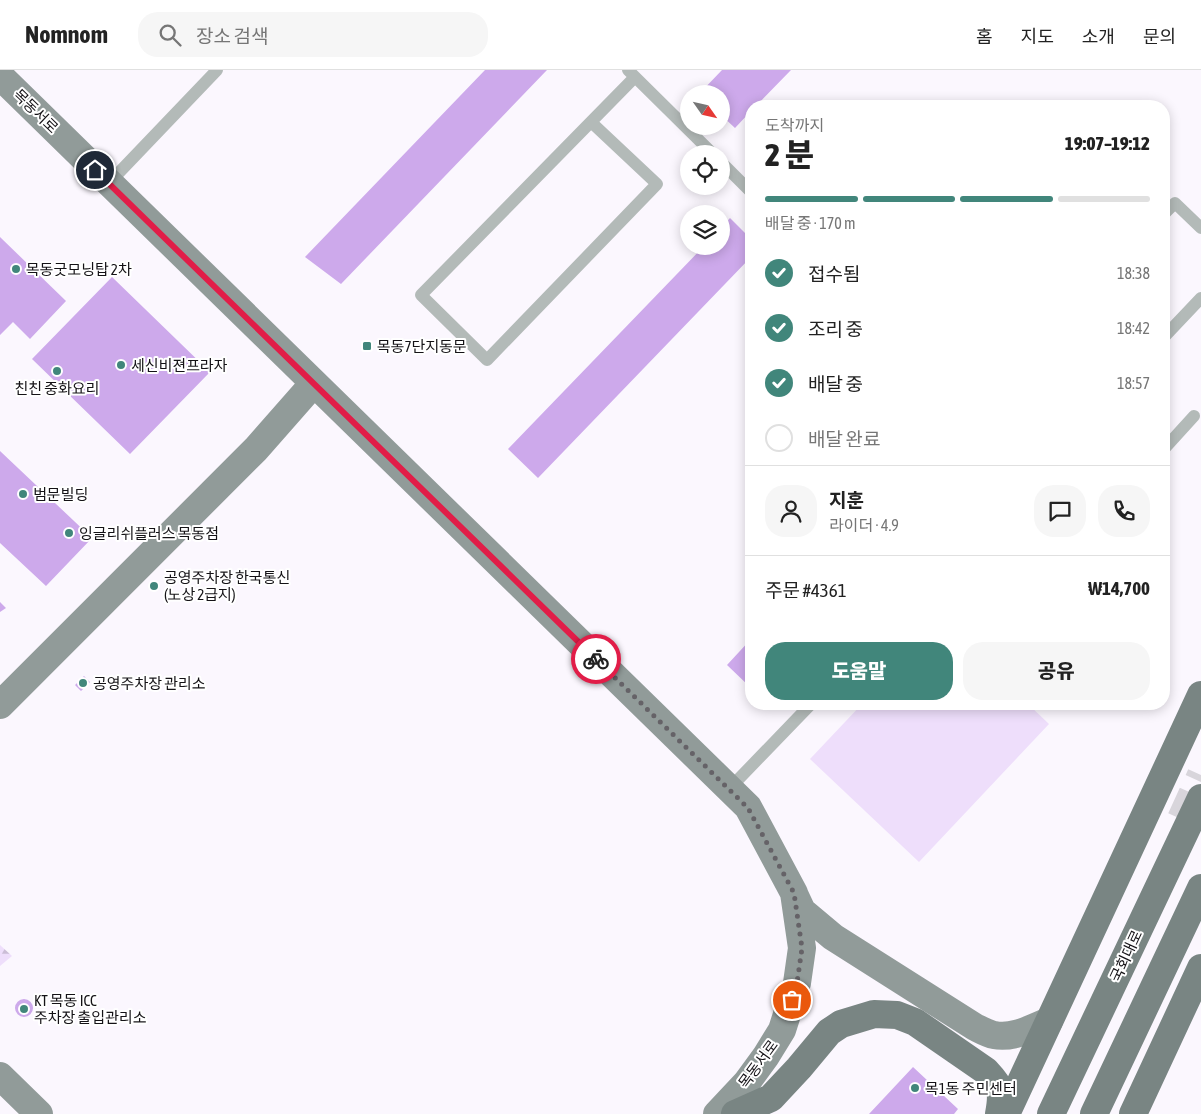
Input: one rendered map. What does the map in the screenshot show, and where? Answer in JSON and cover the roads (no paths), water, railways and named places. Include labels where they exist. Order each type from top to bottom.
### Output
[{"type":"main road","name":"목동서로","points":[[0,76],[748,808],[794,893],[802,948],[797,983],[782,1030],[747,1082],[717,1114]]},
{"type":"main road","points":[[0,705],[256,449],[314,383]]},
{"type":"main road","points":[[1006,1114],[1201,695]]},
{"type":"main road","name":"국회대로","points":[[1051,1114],[1201,798]]},
{"type":"main road","points":[[1094,1114],[1201,888]]},
{"type":"main road","points":[[794,893],[802,910],[833,937],[975,1027],[995,1035],[1012,1035],[1025,1032],[1049,1021]]},
{"type":"main road","points":[[1133,1114],[1201,968]]},
{"type":"main road","points":[[735,1114],[771,1098],[829,1032],[841,1024],[874,1014],[897,1015],[915,1022],[986,1071],[996,1081],[1002,1095],[999,1114]]},
{"type":"main road","points":[[0,1076],[39,1114]]},
{"type":"lane","points":[[109,183],[217,70]]},
{"type":"lane","points":[[591,122],[657,184],[487,360],[421,295],[591,122],[632,74],[704,145]]},
{"type":"lane","points":[[730,171],[745,186]]},
{"type":"lane","points":[[1170,207],[1175,202],[1201,228]]},
{"type":"lane","points":[[1170,331],[1201,298]]},
{"type":"lane","points":[[1170,442],[1194,416]]},
{"type":"lane","points":[[729,789],[805,710]]},
{"type":"tunnel","points":[[1181,819],[1201,775]]},
{"type":"place","name":"목동굿모닝탑 2차","points":[[16,269]]},
{"type":"place","name":"목동7단지동문","points":[[367,346]]},
{"type":"place","name":"세신비젼프라자","points":[[121,365]]},
{"type":"place","name":"친친 중화요리","points":[[57,371]]},
{"type":"place","name":"범문빌딩","points":[[23,494]]},
{"type":"place","name":"잉글리쉬플러스 목동점","points":[[69,533]]},
{"type":"place","name":"공영주차장 한국통신 (노상 2급지)","points":[[154,586]]},
{"type":"place","name":"공영주차장 관리소","points":[[83,683]]},
{"type":"place","name":"KT 목동 ICC 주차장 출입관리소","points":[[24,1009]]},
{"type":"place","name":"목1동 주민센터","points":[[915,1088]]}]
